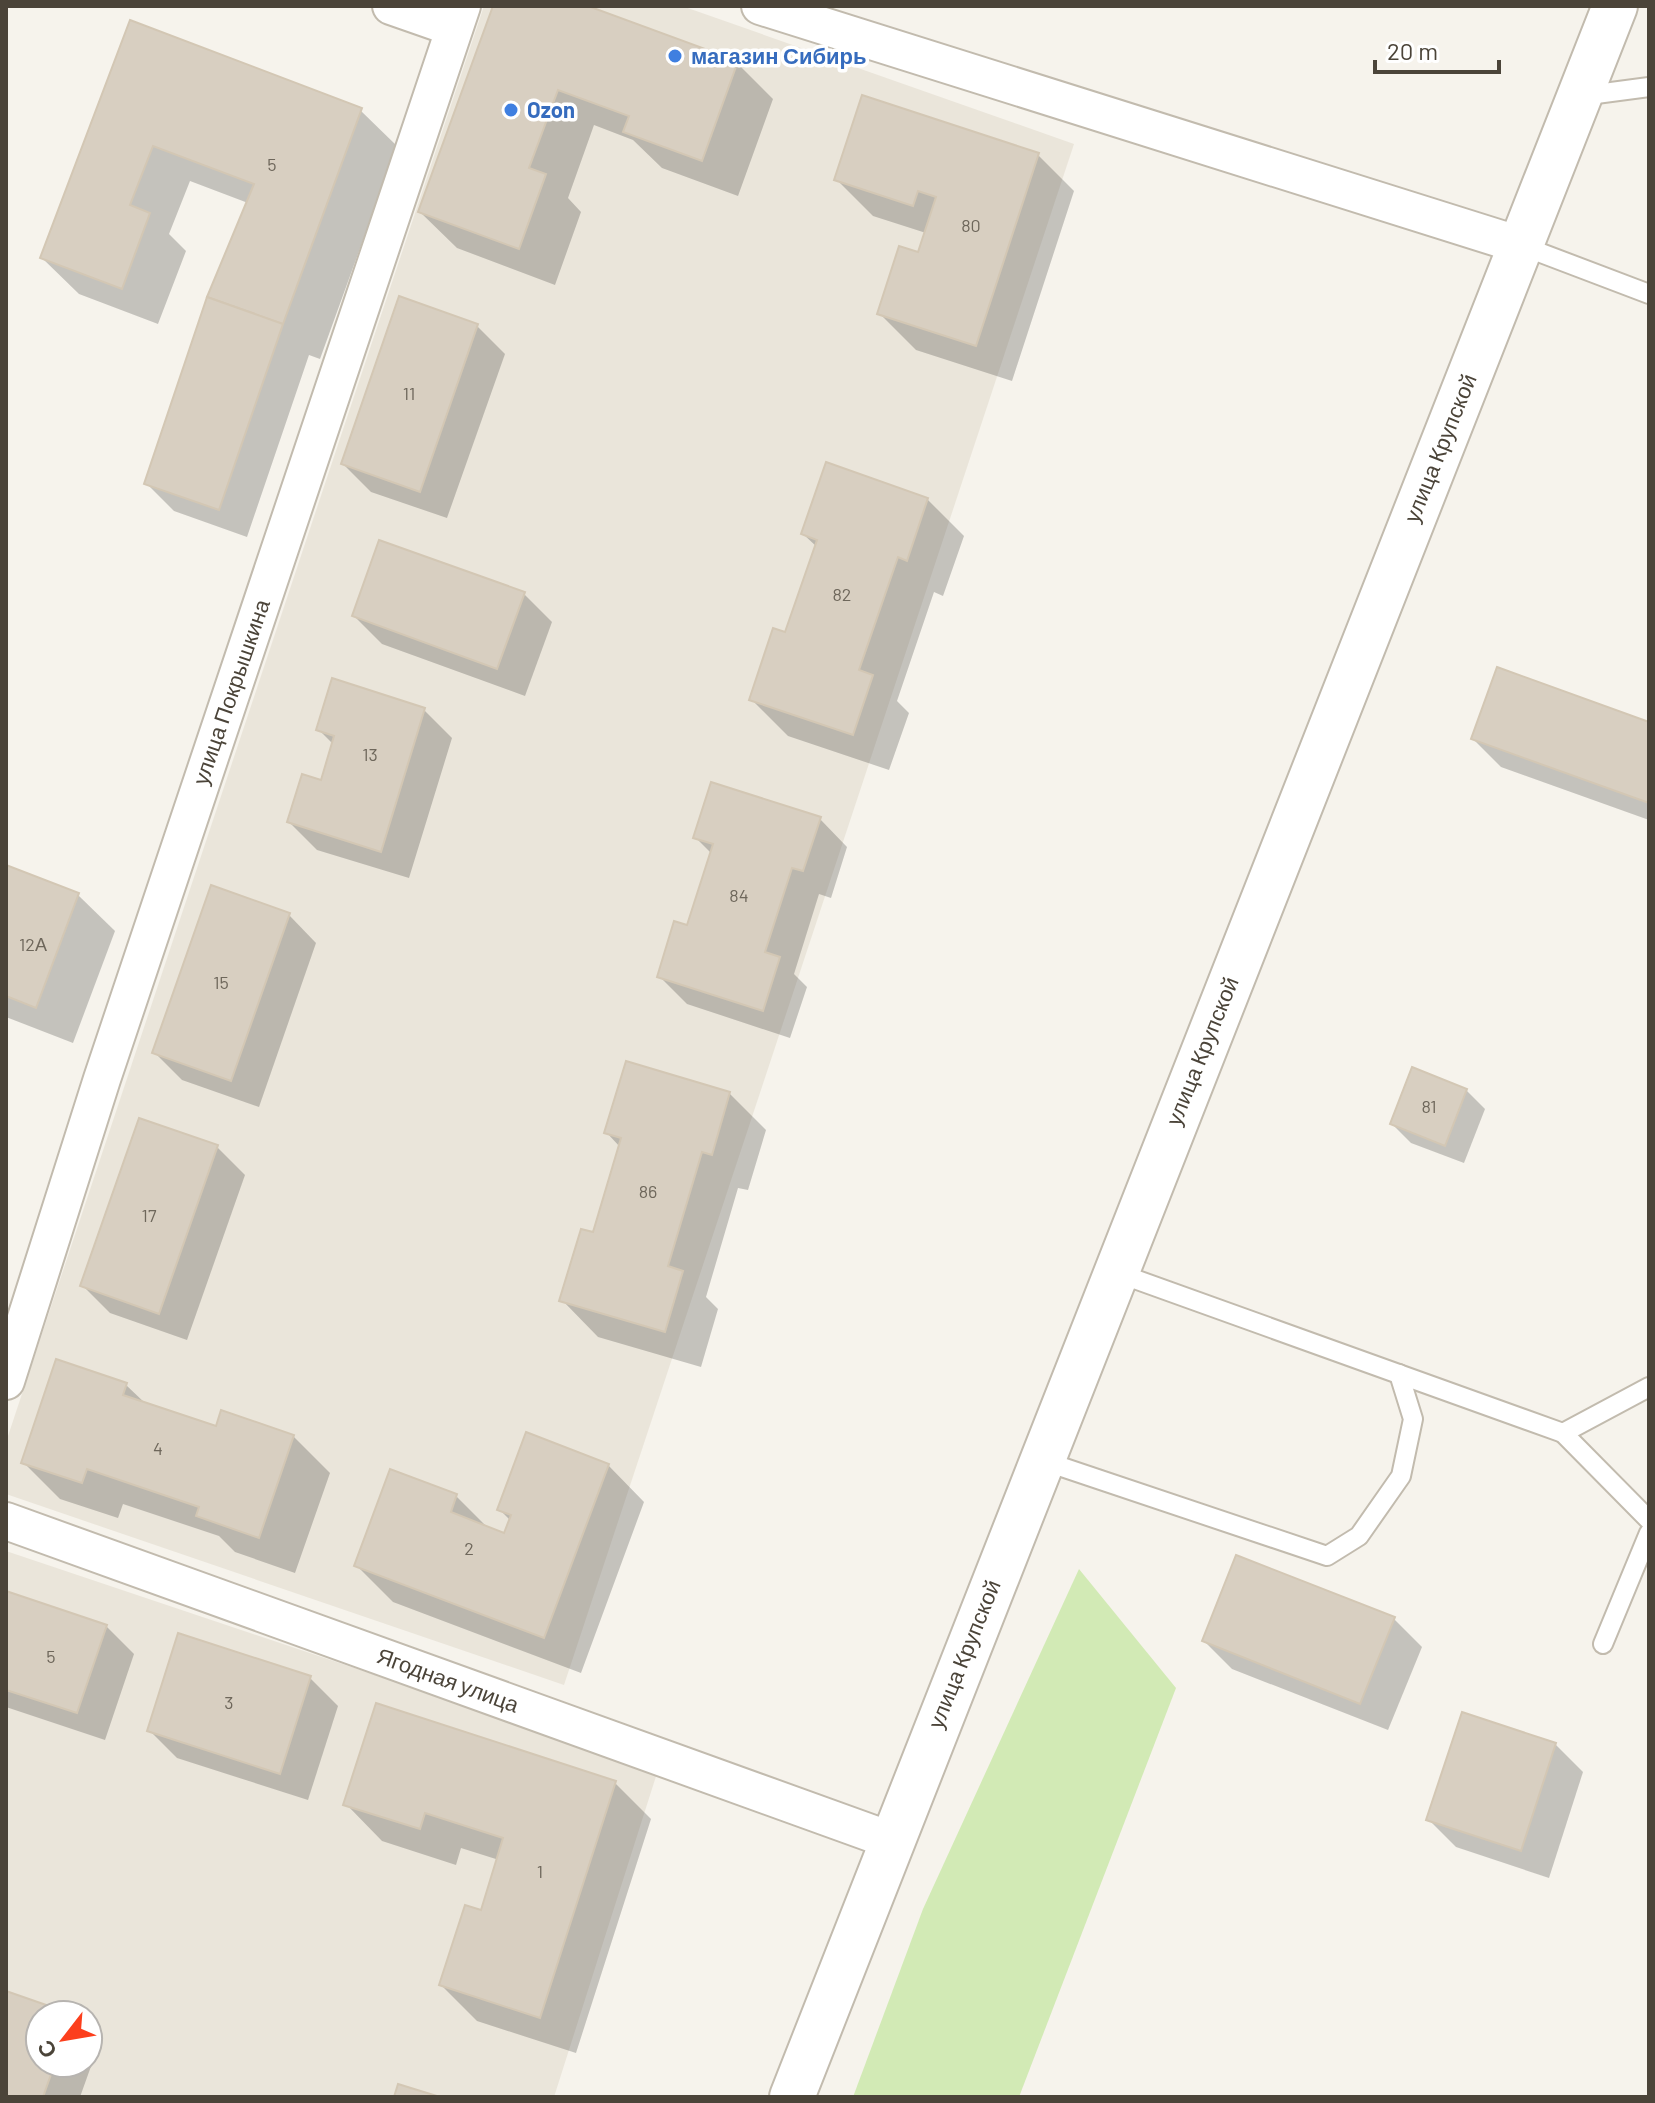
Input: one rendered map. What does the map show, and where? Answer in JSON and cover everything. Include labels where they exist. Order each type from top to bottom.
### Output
[{"type":"street","points":[[391,6],[458,17]]},
{"type":"street","points":[[760,6],[1520,245]]},
{"type":"street","name":"улица Крупской","points":[[792,2097],[890,1840],[1615,6]]},
{"type":"street","name":"улица Покрышкина","points":[[6,1381],[102,1079],[458,17]]},
{"type":"street","name":"Ягодная улица","points":[[6,1521],[890,1840]]},
{"type":"lane","points":[[1581,96],[1649,87]]},
{"type":"lane","points":[[1520,245],[1649,294]]},
{"type":"lane","points":[[1115,1272],[1563,1433],[1649,1520]]},
{"type":"lane","points":[[1041,1460],[1327,1556],[1359,1536],[1401,1476],[1413,1419],[1399,1374]]},
{"type":"lane","points":[[1563,1433],[1649,1387]]},
{"type":"lane","points":[[1603,1644],[1649,1533]]},
{"type":"shaded area","points":[[484,6],[682,6],[1074,144],[564,1685],[6,1494],[6,1442]]},
{"type":"shaded area","points":[[6,1551],[658,1770],[554,2097],[6,2097]]},
{"type":"green space","points":[[1079,1569],[1176,1688],[1019,2097],[853,2097],[923,1909]]},
{"type":"building","points":[[493,6],[588,6],[738,61],[702,161],[623,132],[629,116],[558,90],[529,168],[546,174],[519,249],[418,212]]},
{"type":"building","points":[[130,20],[362,108],[283,324],[207,297],[254,184],[153,146],[130,205],[150,213],[122,289],[40,258]]},
{"type":"building","points":[[862,95],[1039,153],[976,346],[877,314],[899,246],[918,252],[936,197],[918,191],[913,206],[834,180]]},
{"type":"building","points":[[399,296],[478,324],[420,492],[341,464]]},
{"type":"building","points":[[207,297],[283,324],[219,510],[144,484]]},
{"type":"building","points":[[826,462],[928,498],[907,561],[898,557],[859,670],[873,675],[853,735],[749,700],[773,628],[785,632],[817,540],[801,534]]},
{"type":"building","points":[[379,540],[525,592],[497,669],[352,616]]},
{"type":"building","points":[[1497,667],[1649,722],[1649,803],[1471,739]]},
{"type":"building","points":[[332,678],[425,708],[381,852],[287,822],[302,774],[321,780],[334,736],[316,730]]},
{"type":"building","points":[[711,782],[821,817],[803,871],[792,868],[765,952],[780,957],[763,1011],[657,977],[674,921],[687,925],[713,844],[693,838]]},
{"type":"building","points":[[6,865],[79,893],[36,1008],[6,996]]},
{"type":"building","points":[[211,885],[290,913],[231,1081],[152,1053]]},
{"type":"building","points":[[626,1061],[730,1092],[712,1155],[702,1152],[668,1266],[683,1271],[665,1332],[559,1301],[581,1229],[593,1232],[621,1138],[604,1133]]},
{"type":"building","points":[[1412,1067],[1467,1089],[1445,1146],[1390,1124]]},
{"type":"building","points":[[139,1118],[218,1145],[159,1314],[80,1286]]},
{"type":"building","points":[[56,1359],[127,1383],[123,1395],[216,1426],[221,1410],[294,1435],[259,1538],[196,1516],[199,1507],[87,1469],[82,1483],[21,1463]]},
{"type":"building","points":[[526,1432],[609,1464],[544,1638],[354,1566],[390,1469],[457,1494],[451,1512],[504,1533],[511,1515],[497,1510]]},
{"type":"building","points":[[1236,1555],[1395,1617],[1360,1704],[1202,1641]]},
{"type":"building","points":[[6,1591],[107,1625],[77,1713],[6,1690]]},
{"type":"building","points":[[178,1633],[311,1676],[280,1774],[147,1731]]},
{"type":"building","points":[[376,1703],[616,1781],[540,2018],[439,1985],[465,1905],[481,1910],[503,1838],[425,1813],[420,1829],[343,1805]]},
{"type":"building","points":[[1462,1712],[1556,1743],[1521,1851],[1426,1820]]},
{"type":"building","points":[[6,1991],[29,1999],[24,1999],[24,2079],[49,2079],[43,2097],[6,2097]]},
{"type":"building","points":[[398,2084],[440,2097],[394,2097]]},
{"type":"place","name":"магазин Сибирь","points":[[675,56]]},
{"type":"place","name":"Ozon","points":[[511,110]]}]
